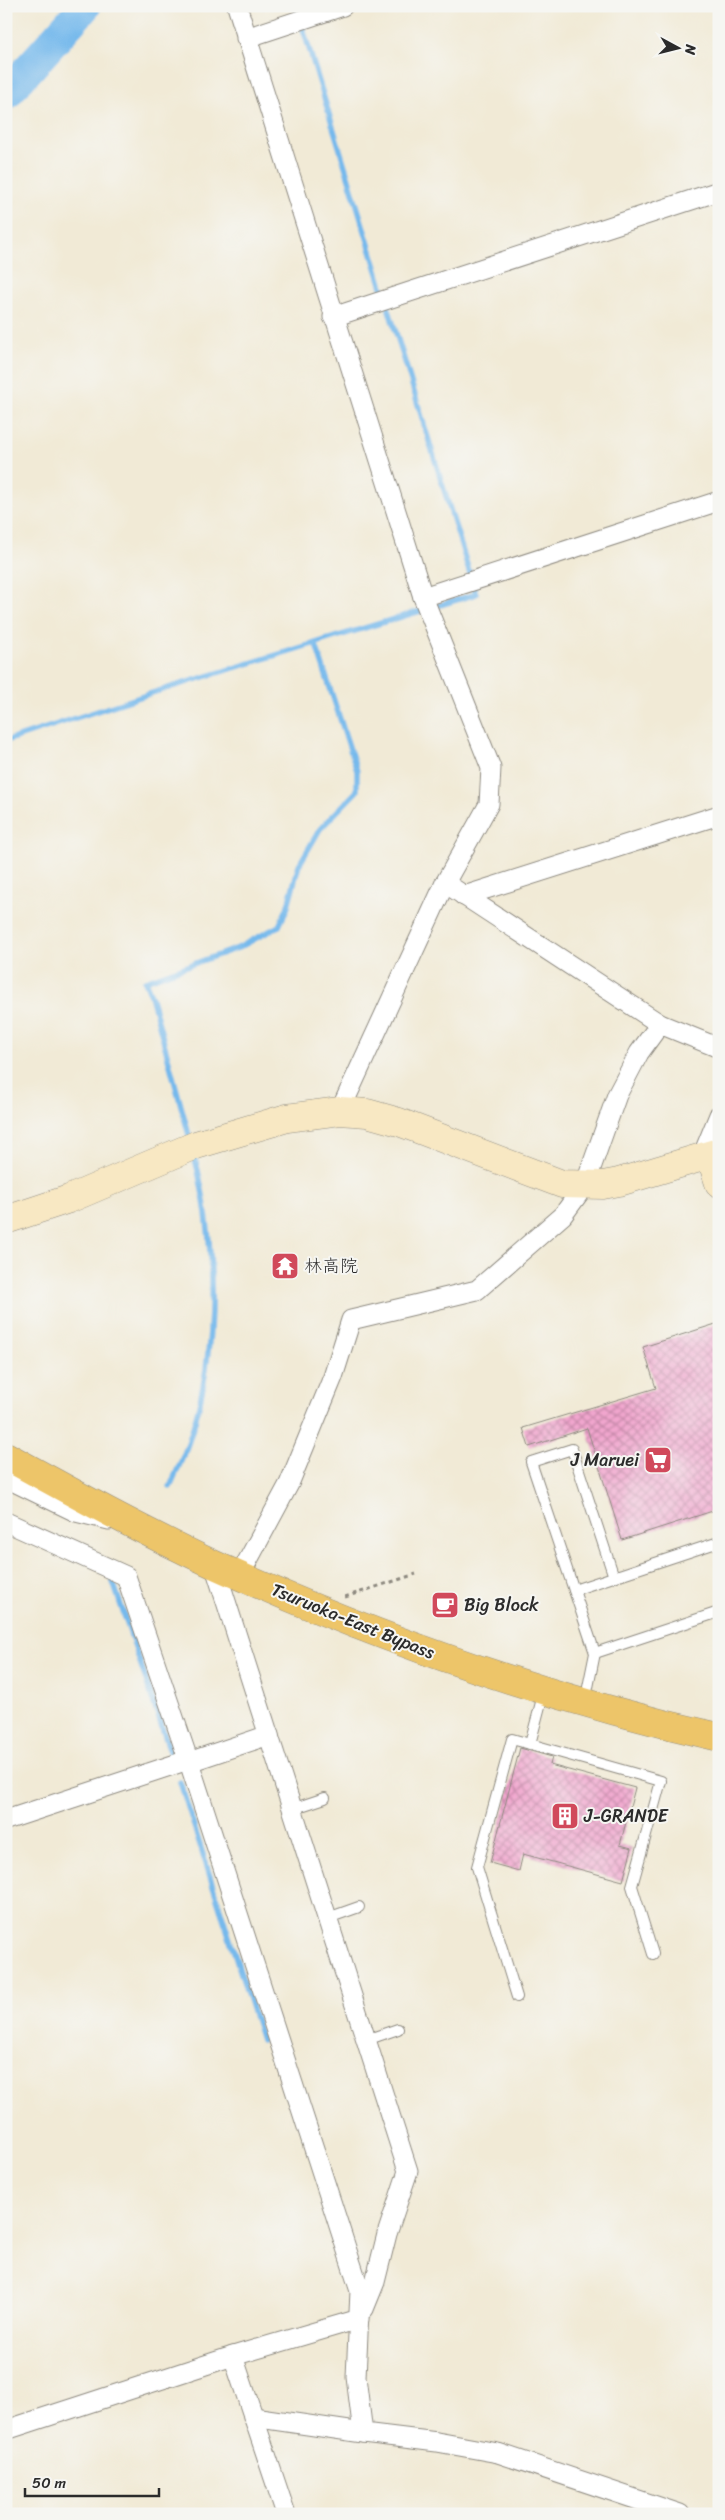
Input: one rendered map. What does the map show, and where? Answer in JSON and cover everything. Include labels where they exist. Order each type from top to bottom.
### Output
[{"type":"highway","name":"Tsuruoka-East Bypass","points":[[6,1456],[134,1525],[214,1564],[326,1613],[496,1676],[585,1702],[719,1737]]},
{"type":"street","points":[[237,6],[423,597],[491,768],[489,804],[445,883],[340,1111]]},
{"type":"street","points":[[246,38],[344,6]]},
{"type":"street","points":[[333,316],[719,191]]},
{"type":"street","points":[[423,597],[719,501]]},
{"type":"street","points":[[464,896],[719,814]]},
{"type":"street","points":[[445,883],[660,1024],[719,1048]]},
{"type":"street","points":[[240,1575],[290,1484],[333,1377],[351,1320],[477,1290],[563,1215],[585,1185],[617,1095],[639,1053],[660,1024]]},
{"type":"street","points":[[6,1220],[69,1199],[196,1145],[287,1118],[340,1111],[367,1113],[399,1122],[562,1184],[585,1185],[619,1182],[710,1156]]},
{"type":"street","points":[[719,1115],[710,1156],[719,1183]]},
{"type":"street","points":[[6,1478],[76,1512],[134,1525]]},
{"type":"street","points":[[6,1522],[126,1576],[360,2291],[356,2377],[363,2433]]},
{"type":"street","points":[[214,1564],[408,2171],[386,2234],[375,2282],[359,2319]]},
{"type":"street","points":[[6,1820],[269,1735]]},
{"type":"street","points":[[6,2430],[233,2356],[359,2319]]},
{"type":"street","points":[[233,2356],[286,2514]]},
{"type":"street","points":[[254,2417],[437,2442],[498,2453],[680,2514]]},
{"type":"lane","points":[[585,1702],[595,1653],[531,1462],[572,1449],[614,1577]]},
{"type":"lane","points":[[574,1590],[719,1542]]},
{"type":"lane","points":[[595,1653],[719,1612]]},
{"type":"lane","points":[[530,1744],[544,1690]]},
{"type":"lane","points":[[517,1997],[477,1867],[512,1739],[661,1780],[632,1886],[653,1954]]},
{"type":"lane","points":[[292,1808],[325,1798]]},
{"type":"lane","points":[[328,1918],[359,1907]]},
{"type":"lane","points":[[366,2040],[398,2029]]},
{"type":"path","points":[[345,1597],[416,1574]]},
{"type":"building","name":"J Maruei","points":[[719,1323],[719,1509],[622,1540],[587,1428],[529,1447],[523,1428],[656,1388],[643,1347]]},
{"type":"building","name":"J-GRANDE","points":[[520,1748],[552,1757],[550,1765],[635,1788],[620,1845],[632,1848],[623,1881],[523,1854],[519,1871],[490,1863]]},
{"type":"waterway","points":[[6,94],[85,6]]},
{"type":"waterway","points":[[6,741],[152,693],[476,594],[296,6]]},
{"type":"waterway","points":[[190,1139],[151,995],[145,981],[238,948],[279,926],[287,909],[299,865],[320,829],[357,791],[357,771],[316,645]]},
{"type":"waterway","points":[[170,1487],[189,1441],[200,1402],[210,1331],[210,1258],[207,1222],[202,1188],[194,1155]]},
{"type":"waterway","points":[[113,1582],[171,1754]]},
{"type":"waterway","points":[[180,1782],[262,2040]]},
{"type":"place","name":"林高院","points":[[285,1266]]},
{"type":"place","name":"J Maruei","points":[[658,1460]]},
{"type":"place","name":"Big Block","points":[[445,1605]]},
{"type":"place","name":"J-GRANDE","points":[[565,1816]]}]
